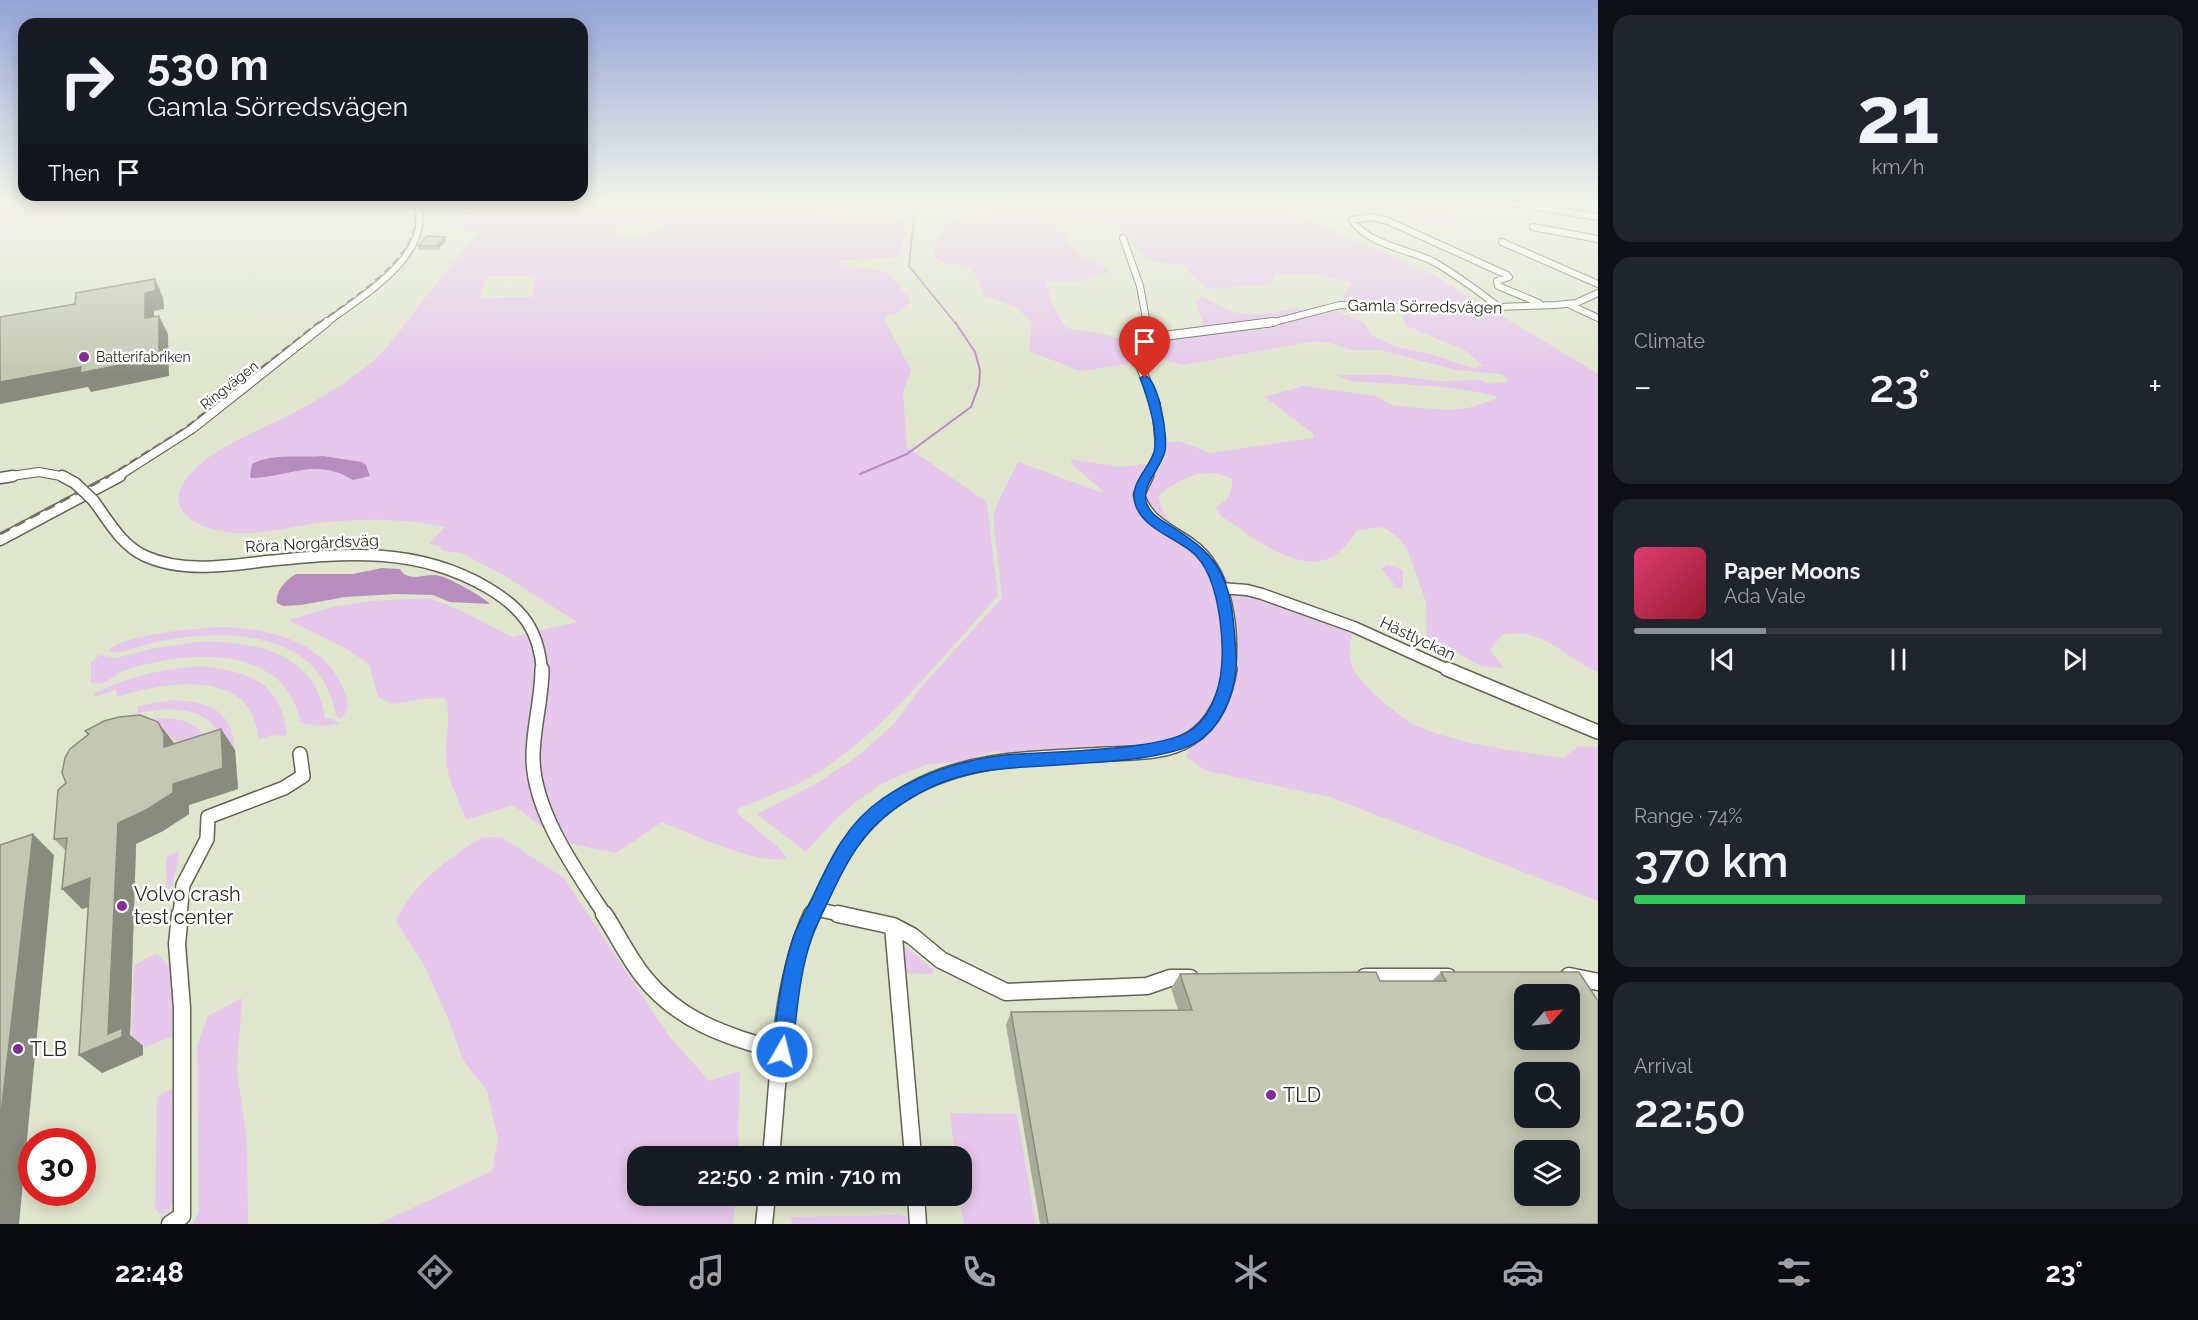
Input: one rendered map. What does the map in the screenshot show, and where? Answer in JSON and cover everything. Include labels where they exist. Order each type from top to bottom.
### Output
[{"type":"street","name":"Ringvägen","points":[[0,540],[95,490],[184,435],[233,399],[386,276],[403,259]]},
{"type":"street","points":[[772,1146],[792,980],[803,938],[834,868],[855,836],[887,805],[928,780],[960,770],[996,763],[1160,748],[1184,742],[1199,733],[1216,710],[1228,678],[1230,650],[1227,620],[1220,588],[1212,569],[1198,550],[1145,513],[1139,495],[1160,451],[1156,404],[1141,368],[1140,359],[1144,343],[1149,338],[1147,336],[1148,319],[1132,259]]},
{"type":"street","points":[[1426,259],[1463,278],[1499,307]]},
{"type":"street","points":[[1473,259],[1507,275],[1508,278],[1497,281],[1498,286],[1545,305]]},
{"type":"street","points":[[1541,259],[1598,284]]},
{"type":"street","name":"Gamla Sörredsvägen","points":[[1149,338],[1263,325],[1340,305],[1440,309],[1568,304],[1580,302],[1598,292]]},
{"type":"street","points":[[1568,304],[1598,318]]},
{"type":"street","name":"Röra Norgårdsväg","points":[[0,478],[44,471],[58,472],[75,483],[93,500],[125,542],[145,556],[158,560],[213,566],[354,554],[401,556],[426,560],[449,568],[507,599],[533,626],[542,651],[543,670],[534,744],[534,766],[540,795],[551,822],[590,891],[646,980],[688,1017],[730,1036],[782,1052]]},
{"type":"street","name":"Hästlyckan","points":[[1220,588],[1255,592],[1354,627],[1490,688],[1598,732]]},
{"type":"street","points":[[170,1224],[182,1216],[184,1165],[182,1008],[177,944],[183,885],[207,839],[208,817],[284,788],[303,776],[300,754]]},
{"type":"street","points":[[815,909],[893,926],[912,936],[941,960],[956,969],[1006,992],[1147,986],[1170,978],[1206,978]]},
{"type":"street","points":[[893,926],[912,1146]]},
{"type":"street","points":[[1552,975],[1571,976],[1598,982]]},
{"type":"street","points":[[1348,978],[1464,976]]},
{"type":"street","points":[[764,1224],[766,1206]]},
{"type":"street","points":[[917,1206],[918,1224]]},
{"type":"shaded area","points":[[457,259],[867,259],[838,261],[849,266],[885,272],[911,301],[896,314],[886,315],[884,319],[911,370],[903,393],[907,447],[987,502],[998,596],[910,694],[861,741],[809,778],[737,809],[738,814],[779,848],[787,858],[760,858],[707,841],[662,822],[616,853],[562,842],[513,805],[466,820],[447,767],[448,713],[445,698],[392,704],[378,697],[369,664],[345,648],[288,620],[332,607],[371,601],[429,598],[460,610],[512,637],[577,622],[500,573],[461,553],[443,551],[440,546],[429,544],[445,527],[398,520],[351,520],[257,533],[232,533],[203,526],[182,510],[179,494],[183,484],[204,461],[218,451],[293,413],[357,374],[399,333]],"holes":[[[487,276],[535,276],[532,297],[480,298]]]},
{"type":"shaded area","points":[[939,259],[1089,259],[1109,272],[1079,281],[1046,281],[1052,305],[1066,328],[1121,339],[1151,352],[1154,345],[1168,340],[1197,336],[1203,322],[1195,303],[1201,296],[1228,310],[1247,314],[1272,313],[1294,307],[1316,315],[1334,310],[1364,323],[1371,335],[1396,347],[1431,354],[1472,368],[1483,366],[1466,351],[1407,326],[1402,315],[1406,310],[1346,306],[1343,297],[1351,282],[1315,274],[1275,274],[1270,285],[1206,289],[1183,265],[1151,259],[1398,259],[1434,275],[1598,374],[1598,672],[1545,641],[1523,633],[1502,635],[1490,650],[1504,668],[1483,667],[1427,637],[1426,602],[1407,549],[1400,539],[1383,527],[1357,530],[1335,555],[1322,561],[1307,561],[1276,551],[1221,516],[1216,507],[1229,496],[1232,479],[1212,473],[1193,475],[1158,496],[1167,518],[1207,550],[1215,559],[1236,595],[1257,596],[1353,630],[1350,657],[1356,673],[1381,700],[1411,723],[1471,743],[1563,758],[1579,746],[1598,747],[1598,901],[1330,797],[1207,771],[1186,757],[1189,750],[1215,724],[1228,697],[1217,689],[1212,707],[1193,731],[1158,743],[1075,751],[1011,754],[997,751],[980,755],[973,760],[925,765],[881,784],[856,802],[834,821],[806,852],[757,814],[817,783],[855,758],[893,725],[921,687],[1002,598],[993,517],[1018,462],[1106,494],[1072,464],[1071,459],[1120,467],[1147,464],[1156,474],[1166,456],[1167,443],[1179,441],[1210,453],[1313,438],[1314,434],[1265,397],[1304,386],[1376,396],[1392,405],[1419,408],[1451,410],[1468,408],[1496,399],[1496,396],[1460,389],[1350,381],[1337,375],[1387,375],[1438,381],[1481,380],[1489,384],[1509,381],[1502,374],[1457,370],[1379,350],[1352,350],[1327,342],[1308,342],[1183,365],[1137,350],[1136,360],[1127,364],[1080,371],[1029,351],[1032,323],[1016,307],[984,296],[979,282],[969,268]]},
{"type":"shaded area","points":[[323,456],[362,462],[366,465],[370,476],[353,480],[340,473],[315,469],[265,477],[251,478],[250,476],[252,464],[269,458]]},
{"type":"shaded area","points":[[1387,565],[1403,570],[1403,589],[1391,586],[1395,585],[1381,568]]},
{"type":"shaded area","points":[[382,568],[400,569],[411,577],[440,576],[464,587],[490,604],[450,602],[433,595],[396,594],[345,597],[301,605],[283,606],[277,603],[282,586],[296,574],[353,574]]},
{"type":"shaded area","points":[[224,627],[277,635],[310,649],[335,673],[347,698],[346,713],[340,719],[336,716],[327,687],[312,666],[291,651],[267,641],[240,636],[212,635],[157,642],[126,651],[108,651],[128,640],[144,636]]},
{"type":"shaded area","points":[[197,642],[240,644],[279,655],[296,665],[310,678],[320,696],[325,719],[330,718],[340,724],[321,726],[301,723],[291,697],[275,678],[255,666],[231,659],[178,658],[128,669],[102,683],[91,683],[91,662],[100,655],[117,658],[155,648]]},
{"type":"shaded area","points":[[202,666],[235,672],[260,682],[277,702],[287,734],[284,736],[271,735],[258,740],[253,716],[241,700],[224,690],[204,685],[158,687],[117,697],[116,690],[94,697],[95,693],[134,678],[160,671]]},
{"type":"shaded area","points":[[172,700],[196,702],[215,709],[228,723],[234,746],[221,750],[219,735],[212,724],[191,712],[164,710],[137,713],[138,706]]},
{"type":"shaded area","points":[[160,718],[180,720],[191,724],[205,738],[180,744],[164,734],[96,726],[106,722]]},
{"type":"shaded area","points":[[483,837],[501,837],[564,878],[669,1036],[709,1081],[740,1071],[738,1146],[627,1146],[627,1206],[735,1206],[733,1224],[378,1224],[492,1171],[498,1139],[487,1091],[463,1060],[449,1021],[424,965],[396,921],[403,907],[422,883],[457,854]]},
{"type":"shaded area","points":[[178,851],[173,887],[167,891],[166,858]]},
{"type":"shaded area","points":[[902,944],[934,970],[932,974],[904,973]]},
{"type":"shaded area","points":[[157,954],[174,971],[175,1035],[144,1048],[144,1045],[131,1050],[134,966]]},
{"type":"shaded area","points":[[242,998],[237,1071],[247,1141],[248,1224],[192,1224],[199,1212],[197,1046],[208,1016]]},
{"type":"shaded area","points":[[173,1089],[175,1091],[176,1195],[168,1212],[160,1214],[155,1208],[157,1098]]},
{"type":"shaded area","points":[[950,1113],[1017,1114],[1036,1224],[964,1224],[961,1206],[972,1206],[972,1146],[954,1146]]},
{"type":"shaded area","points":[[899,1215],[906,1217],[910,1224],[792,1224],[791,1217]]},
{"type":"building","name":"Batterifabriken","points":[[155,279],[155,291],[145,293],[145,318],[159,316],[159,357],[80,373],[81,367],[0,382],[0,317],[75,304],[76,293]]},
{"type":"building","points":[[140,715],[158,722],[164,734],[164,747],[221,729],[223,768],[173,784],[173,793],[146,810],[118,823],[108,1034],[122,1028],[122,1037],[79,1055],[90,878],[62,889],[67,838],[54,839],[58,790],[66,783],[62,773],[65,758],[70,749],[89,734],[85,731],[104,721]]},
{"type":"building","points":[[33,834],[0,1122],[0,845]]},
{"type":"building","name":"TLD","points":[[1376,972],[1380,981],[1446,981],[1441,972],[1579,972],[1598,1001],[1598,1224],[1048,1224],[1011,1012],[1192,1010],[1180,974]]},
{"type":"waterway","points":[[910,259],[909,266],[956,324]]},
{"type":"waterway","points":[[860,474],[907,454],[971,407],[979,385],[980,370],[975,352],[955,322]]},
{"type":"railway","points":[[318,324],[360,293],[396,259]]},
{"type":"railway","points":[[107,477],[185,428],[319,322]]},
{"type":"railway","points":[[0,534],[109,476]]},
{"type":"place","name":"Batterifabriken","points":[[84,357]]},
{"type":"place","name":"Volvo crash test center","points":[[122,906]]},
{"type":"place","name":"TLB","points":[[18,1049]]},
{"type":"place","name":"TLD","points":[[1271,1095]]},
{"type":"route","points":[[782,1052],[792,980],[803,938],[830,875],[842,854],[862,827],[878,812],[900,795],[928,780],[971,767],[1005,762],[1134,752],[1179,744],[1199,733],[1216,710],[1226,688],[1230,668],[1227,620],[1220,588],[1212,569],[1198,550],[1145,513],[1139,495],[1160,451],[1156,428],[1156,404],[1145,378]]}]
